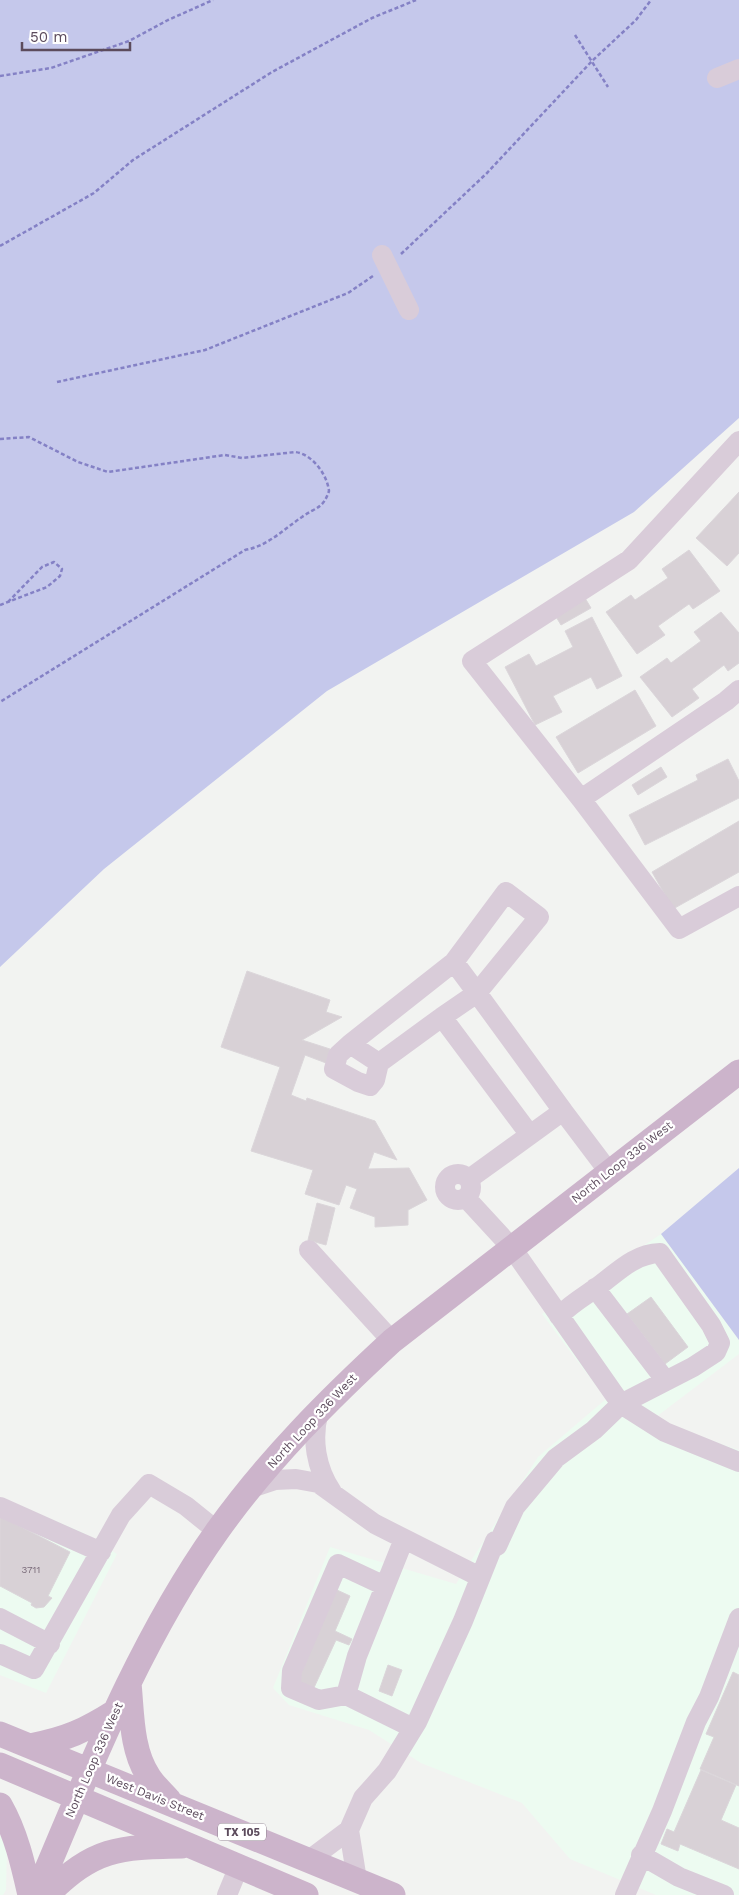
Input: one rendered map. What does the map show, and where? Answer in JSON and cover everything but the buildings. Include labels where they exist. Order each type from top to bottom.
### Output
[{"type":"main road","name":"North Loop 336 West","points":[[36,1895],[129,1681],[188,1576],[217,1532],[280,1452],[319,1411],[392,1341],[739,1072]]},
{"type":"main road","points":[[129,1681],[133,1725],[139,1754],[148,1776],[172,1804]]},
{"type":"main road","points":[[30,1746],[68,1738],[83,1732],[116,1711]]},
{"type":"main road","name":"West Davis Street","points":[[0,1734],[393,1895]]},
{"type":"main road","name":"TX 105","points":[[0,1765],[306,1895]]},
{"type":"main road","points":[[0,1805],[9,1821],[18,1847],[30,1895]]},
{"type":"main road","points":[[47,1895],[71,1871],[103,1854],[132,1847],[190,1845]]},
{"type":"lane","points":[[716,78],[739,68]]},
{"type":"lane","points":[[384,261],[409,310]]},
{"type":"lane","points":[[739,441],[629,560],[472,661],[581,799],[679,929],[739,896]]},
{"type":"lane","points":[[581,799],[726,701],[739,690]]},
{"type":"lane","points":[[506,892],[538,918],[477,993],[379,1064],[370,1086],[358,1082],[334,1068],[338,1055],[350,1044],[454,962],[506,892]]},
{"type":"lane","points":[[454,962],[610,1172]]},
{"type":"lane","points":[[442,1017],[530,1135]]},
{"type":"lane","points":[[350,1044],[379,1064]]},
{"type":"lane","points":[[563,1111],[530,1135],[468,1189],[512,1248],[621,1404],[665,1432],[739,1462]]},
{"type":"lane","points":[[309,1250],[392,1341]]},
{"type":"lane","points":[[309,1860],[349,1830],[363,1798],[387,1771],[413,1728],[445,1662],[495,1541],[497,1546],[515,1507],[556,1458],[594,1430],[621,1404],[716,1352],[720,1343],[711,1325],[660,1253],[647,1253],[623,1266],[596,1288],[574,1301],[559,1316]]},
{"type":"lane","points":[[596,1288],[666,1381]]},
{"type":"lane","points":[[319,1411],[314,1426],[316,1455],[323,1478],[332,1492]]},
{"type":"lane","points":[[251,1488],[275,1480],[296,1479],[318,1483],[375,1524],[480,1577]]},
{"type":"lane","points":[[0,1654],[34,1669],[50,1644],[121,1515],[149,1484],[186,1506],[217,1532]]},
{"type":"lane","points":[[0,1507],[100,1552]]},
{"type":"lane","points":[[346,1695],[356,1656],[404,1539]]},
{"type":"lane","points":[[385,1586],[338,1564],[292,1671],[291,1688],[320,1700],[346,1695],[413,1728]]},
{"type":"lane","points":[[0,1618],[50,1644]]},
{"type":"lane","points":[[625,1895],[662,1811],[739,1618]]},
{"type":"lane","points":[[349,1830],[357,1880]]},
{"type":"lane","points":[[641,1855],[679,1878],[724,1895]]},
{"type":"lane","points":[[227,1895],[239,1866]]},
{"type":"path","points":[[0,76],[51,68],[129,41],[168,20],[213,0]]},
{"type":"path","points":[[0,246],[94,193],[133,160],[272,72],[372,18],[416,0]]},
{"type":"path","points":[[57,382],[205,350],[348,293],[486,174],[592,61],[636,20],[651,0]]},
{"type":"path","points":[[575,35],[608,87]]},
{"type":"path","points":[[0,702],[246,550],[255,548],[289,528],[303,516],[318,508],[326,500],[329,491],[324,476],[308,455],[303,453],[242,458],[225,455],[108,472],[78,462],[29,437],[1,440]]},
{"type":"path","points":[[0,605],[8,602],[47,587],[60,576],[62,569],[54,562],[42,568],[8,602]]},
{"type":"shaded area","points":[[0,0],[739,0],[739,418],[634,512],[327,691],[104,869],[0,967]]},
{"type":"shaded area","points":[[739,1168],[739,1340],[661,1234]]},
{"type":"shaded area","points":[[661,1234],[739,1340],[739,1354],[656,1417],[671,1427],[739,1450],[739,1895],[656,1895],[570,1859],[522,1803],[421,1763],[369,1730],[289,1705],[273,1688],[330,1547],[456,1584],[538,1457],[606,1399],[542,1314]]},
{"type":"shaded area","points":[[0,1497],[84,1533],[117,1554],[46,1693],[0,1675]]},
{"type":"shaded area","points":[[0,1835],[7,1848],[6,1890],[3,1895],[0,1895]]}]
